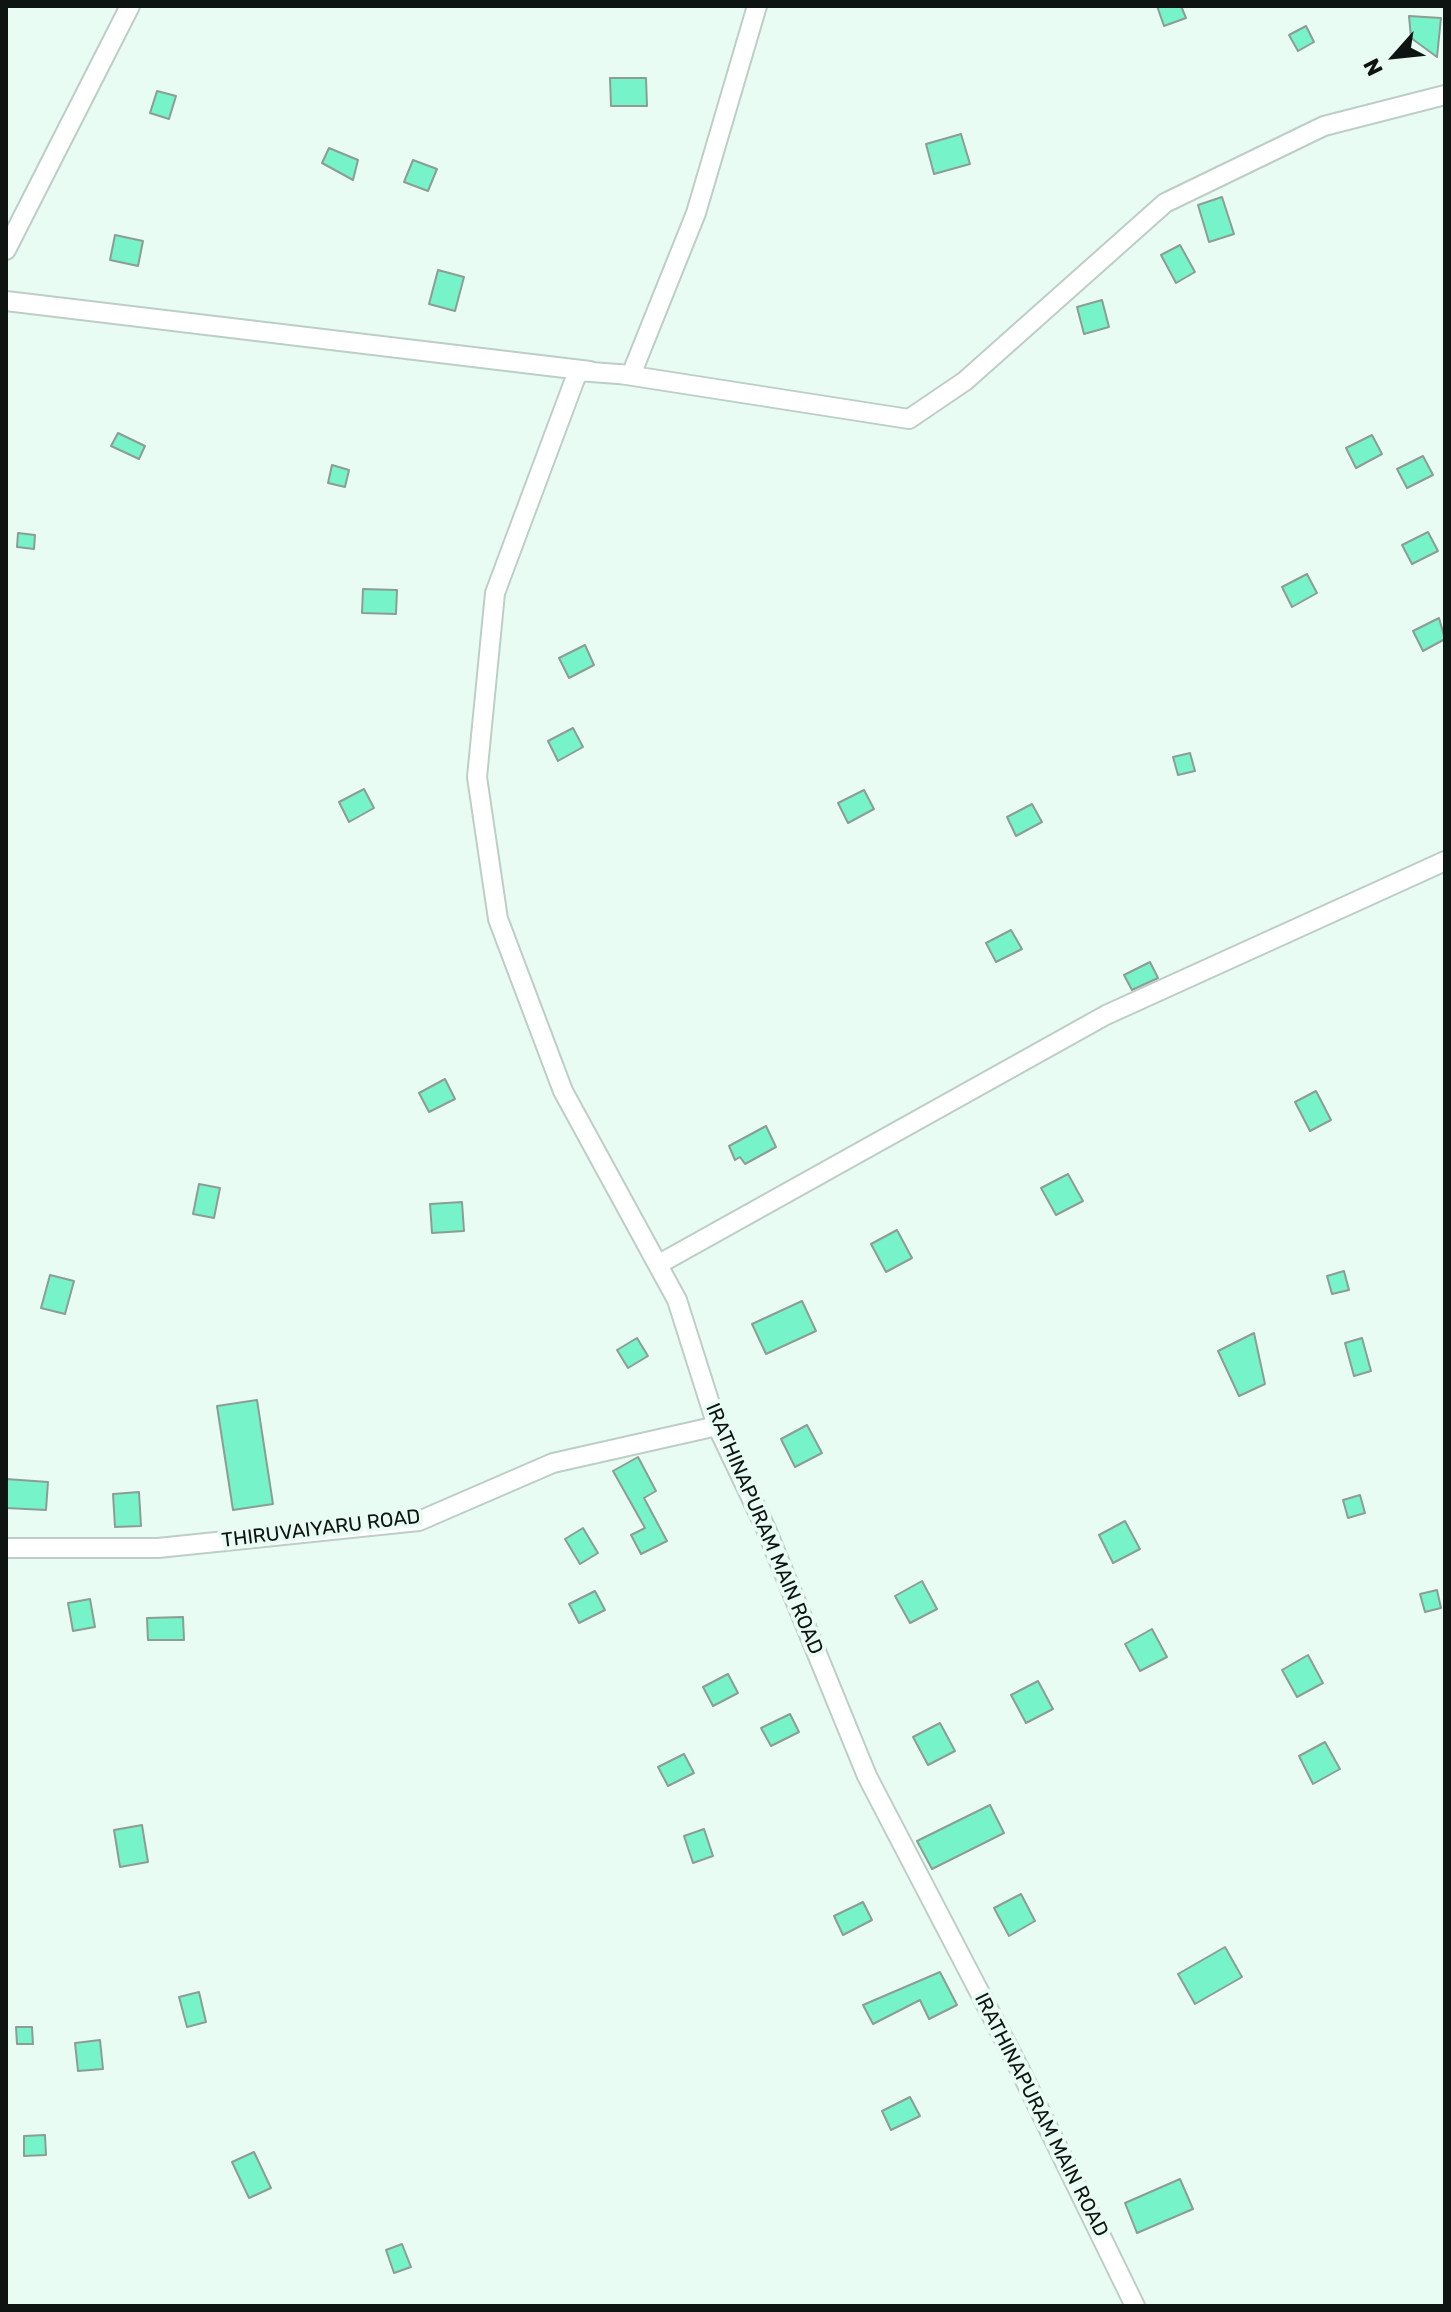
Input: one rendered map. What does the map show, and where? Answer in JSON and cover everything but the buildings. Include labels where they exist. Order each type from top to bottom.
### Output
[{"type":"street","points":[[6,250],[130,6]]},
{"type":"street","name":"IRATHINAPURAM MAIN ROAD","points":[[757,6],[691,228],[631,375],[578,371],[495,593],[477,777],[498,919],[563,1091],[677,1300],[717,1426],[766,1529],[867,1776],[1020,2070],[1135,2306]]},
{"type":"street","points":[[6,301],[610,373],[909,419],[965,381],[1165,203],[1324,126],[1445,95]]},
{"type":"street","points":[[659,1264],[1106,1015],[1445,861]]},
{"type":"street","name":"THIRUVAIYARU ROAD","points":[[6,1548],[158,1548],[419,1521],[553,1463],[717,1426]]}]
